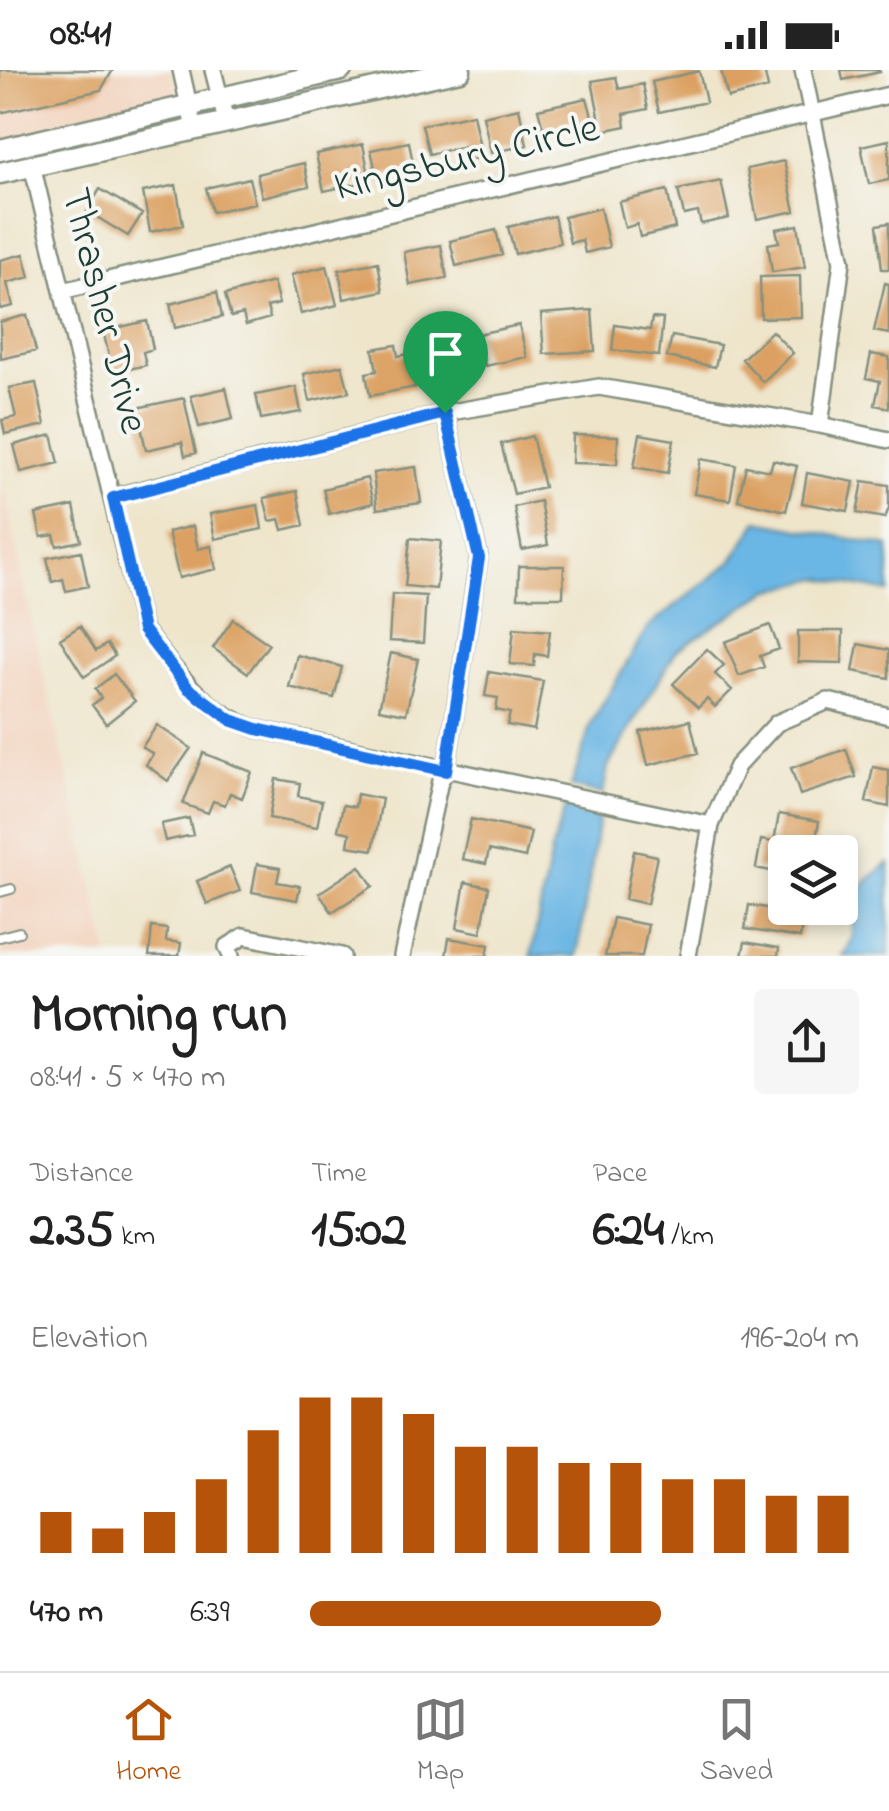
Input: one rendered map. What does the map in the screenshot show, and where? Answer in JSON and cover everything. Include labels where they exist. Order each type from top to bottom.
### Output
[{"type":"street","points":[[180,70],[194,128]]},
{"type":"street","points":[[213,70],[226,121]]},
{"type":"street","points":[[0,150],[341,70]]},
{"type":"street","points":[[0,173],[460,70]]},
{"type":"street","points":[[803,70],[842,262],[820,424]]},
{"type":"street","name":"Kingsbury Circle","points":[[62,291],[889,95]]},
{"type":"street","name":"Thrasher Drive","points":[[32,165],[143,630],[188,688],[231,720],[244,724],[446,771],[711,825]]},
{"type":"street","points":[[113,498],[445,413],[598,387],[820,424],[889,440]]},
{"type":"street","points":[[402,956],[440,780],[446,771],[479,558],[445,413]]},
{"type":"street","points":[[688,956],[711,825],[737,766],[777,723],[828,701],[889,716]]},
{"type":"street","points":[[231,956],[226,947],[244,936],[342,956]]},
{"type":"lane","points":[[0,892],[11,890]]},
{"type":"lane","points":[[0,936],[19,932]]},
{"type":"shaded area","points":[[0,70],[170,70],[177,98],[0,141]]},
{"type":"shaded area","points":[[0,472],[36,643],[109,956],[0,956]]},
{"type":"water","points":[[758,521],[889,546],[889,592],[819,578],[768,591],[676,651],[608,766],[603,794],[571,787],[591,724],[648,627],[731,562]]},
{"type":"water","points":[[566,805],[600,812],[577,956],[531,956],[551,851]]},
{"type":"water","points":[[889,863],[889,956],[843,956],[852,938],[853,925],[858,925],[858,893]]},
{"type":"building","points":[[0,70],[113,70],[101,90],[0,113]]},
{"type":"building","points":[[721,70],[764,70],[768,88],[728,98]]},
{"type":"building","points":[[841,70],[879,70],[880,72],[843,80]]},
{"type":"building","points":[[699,71],[706,102],[659,112],[652,82]]},
{"type":"building","points":[[616,77],[619,89],[643,84],[648,109],[624,114],[626,126],[602,131],[592,81]]},
{"type":"building","points":[[587,98],[593,120],[544,132],[538,109]]},
{"type":"building","points":[[519,108],[527,145],[491,153],[483,116]]},
{"type":"building","points":[[473,114],[482,158],[470,160],[466,146],[429,154],[422,125]]},
{"type":"building","points":[[889,140],[889,180],[869,184],[861,146]]},
{"type":"building","points":[[409,142],[414,169],[377,177],[371,150]]},
{"type":"building","points":[[363,144],[370,181],[324,191],[316,154]]},
{"type":"building","points":[[784,161],[795,211],[757,219],[747,169]]},
{"type":"building","points":[[304,163],[309,186],[262,197],[257,174]]},
{"type":"building","points":[[249,178],[255,203],[212,212],[206,188]]},
{"type":"building","points":[[721,181],[729,218],[701,224],[698,212],[684,215],[678,190]]},
{"type":"building","points":[[176,185],[183,225],[150,232],[143,192]]},
{"type":"building","points":[[100,189],[142,214],[128,236],[87,211]]},
{"type":"building","points":[[667,190],[675,228],[640,237],[637,224],[625,228],[619,202]]},
{"type":"building","points":[[600,208],[609,247],[585,253],[582,240],[570,243],[564,217]]},
{"type":"building","points":[[554,216],[560,243],[515,254],[508,227]]},
{"type":"building","points":[[889,223],[889,269],[882,269],[877,225]]},
{"type":"building","points":[[798,225],[805,267],[772,272],[768,244],[779,242],[776,229]]},
{"type":"building","points":[[496,230],[502,255],[456,266],[450,241]]},
{"type":"building","points":[[441,245],[447,278],[410,285],[404,252]]},
{"type":"building","points":[[24,254],[30,277],[7,283],[13,306],[0,309],[0,260]]},
{"type":"building","points":[[378,262],[383,291],[344,299],[339,270]]},
{"type":"building","points":[[327,266],[337,305],[301,314],[291,275]]},
{"type":"building","points":[[800,276],[801,317],[761,318],[760,277]]},
{"type":"building","points":[[273,282],[279,304],[267,307],[270,318],[246,325],[243,314],[231,317],[225,295]]},
{"type":"building","points":[[885,283],[889,284],[889,334],[874,331]]},
{"type":"building","points":[[217,292],[222,317],[175,328],[170,304]]},
{"type":"building","points":[[592,310],[595,351],[544,354],[541,314]]},
{"type":"building","points":[[27,315],[36,351],[1,359],[0,322]]},
{"type":"building","points":[[652,318],[663,319],[659,356],[612,350],[615,325],[650,330]]},
{"type":"building","points":[[147,321],[153,349],[143,352],[146,365],[113,373],[103,331]]},
{"type":"building","points":[[519,325],[527,357],[485,366],[478,334]]},
{"type":"building","points":[[772,331],[793,353],[763,382],[742,359]]},
{"type":"building","points":[[453,333],[462,372],[430,380],[424,354],[434,351],[431,339]]},
{"type":"building","points":[[672,336],[720,345],[715,367],[667,357]]},
{"type":"building","points":[[396,345],[398,356],[409,354],[415,387],[370,396],[366,373],[377,371],[373,349]]},
{"type":"building","points":[[871,354],[889,357],[889,408],[875,405],[880,381],[866,378]]},
{"type":"building","points":[[342,365],[349,392],[310,401],[304,374]]},
{"type":"building","points":[[36,383],[45,425],[5,434],[2,420],[16,417],[9,388]]},
{"type":"building","points":[[296,387],[301,412],[261,419],[256,395]]},
{"type":"building","points":[[226,388],[233,419],[199,427],[191,396]]},
{"type":"building","points":[[184,398],[196,453],[185,456],[182,442],[146,450],[137,408]]},
{"type":"building","points":[[640,434],[674,440],[668,473],[634,467]]},
{"type":"building","points":[[52,435],[59,463],[21,472],[14,445]]},
{"type":"building","points":[[573,435],[618,436],[617,464],[572,463]]},
{"type":"building","points":[[532,436],[544,487],[514,494],[501,444]]},
{"type":"building","points":[[701,459],[736,465],[730,500],[694,494]]},
{"type":"building","points":[[773,460],[797,466],[786,511],[738,500],[746,466],[770,471]]},
{"type":"building","points":[[416,467],[421,503],[377,509],[373,473]]},
{"type":"building","points":[[807,473],[854,482],[848,511],[802,503]]},
{"type":"building","points":[[367,478],[373,503],[329,514],[323,489]]},
{"type":"building","points":[[863,481],[889,485],[885,518],[857,513]]},
{"type":"building","points":[[297,491],[304,525],[283,530],[280,519],[270,521],[264,498]]},
{"type":"building","points":[[540,501],[548,545],[522,550],[514,507]]},
{"type":"building","points":[[258,505],[262,529],[215,539],[210,514]]},
{"type":"building","points":[[74,506],[81,541],[57,546],[54,535],[41,537],[36,514]]},
{"type":"building","points":[[193,526],[198,549],[211,546],[216,569],[179,578],[168,532]]},
{"type":"building","points":[[410,538],[441,541],[436,589],[405,586]]},
{"type":"building","points":[[81,551],[88,586],[66,591],[63,579],[52,582],[47,558]]},
{"type":"building","points":[[519,566],[564,566],[563,597],[518,597]]},
{"type":"building","points":[[392,594],[426,596],[423,643],[389,641]]},
{"type":"building","points":[[233,619],[269,644],[248,673],[213,648]]},
{"type":"building","points":[[770,625],[779,649],[760,656],[764,667],[739,676],[725,642]]},
{"type":"building","points":[[80,626],[96,651],[107,644],[115,656],[84,677],[60,639]]},
{"type":"building","points":[[514,628],[550,631],[547,656],[535,654],[534,666],[510,664]]},
{"type":"building","points":[[798,631],[843,631],[842,663],[798,662]]},
{"type":"building","points":[[858,644],[889,650],[889,678],[853,671]]},
{"type":"building","points":[[707,649],[724,665],[715,674],[732,690],[715,707],[707,699],[698,708],[673,684]]},
{"type":"building","points":[[391,653],[418,659],[406,714],[379,709]]},
{"type":"building","points":[[297,655],[342,667],[334,698],[289,687]]},
{"type":"building","points":[[489,672],[543,681],[534,730],[507,725],[510,713],[496,710],[498,698],[485,696]]},
{"type":"building","points":[[114,674],[135,701],[106,724],[92,705],[101,698],[95,689]]},
{"type":"building","points":[[690,720],[698,753],[648,765],[640,732]]},
{"type":"building","points":[[157,725],[191,748],[168,781],[146,765],[153,754],[142,747]]},
{"type":"building","points":[[846,749],[856,777],[800,795],[791,768]]},
{"type":"building","points":[[203,753],[252,772],[242,798],[230,793],[225,805],[213,801],[208,813],[183,804]]},
{"type":"building","points":[[873,767],[889,770],[889,807],[866,802]]},
{"type":"building","points":[[276,779],[300,783],[298,796],[322,801],[317,827],[269,818]]},
{"type":"building","points":[[357,794],[382,799],[373,850],[348,846],[350,833],[338,830],[343,805],[355,807]]},
{"type":"building","points":[[779,814],[819,821],[817,835],[775,835]]},
{"type":"building","points":[[189,818],[193,835],[165,841],[161,824]]},
{"type":"building","points":[[471,819],[531,832],[525,858],[489,850],[486,864],[462,859]]},
{"type":"building","points":[[761,840],[768,841],[768,870],[756,868]]},
{"type":"building","points":[[634,851],[657,856],[647,904],[625,899]]},
{"type":"building","points":[[257,864],[280,868],[277,882],[300,886],[297,900],[252,892]]},
{"type":"building","points":[[360,866],[373,886],[332,912],[319,893]]},
{"type":"building","points":[[230,867],[240,891],[207,904],[197,881]]},
{"type":"building","points":[[465,882],[489,887],[481,933],[457,928]]},
{"type":"building","points":[[749,905],[768,908],[768,925],[802,925],[800,938],[745,929]]},
{"type":"building","points":[[613,918],[648,925],[642,956],[605,956]]},
{"type":"building","points":[[152,927],[167,929],[166,941],[181,943],[179,956],[149,956]]},
{"type":"building","points":[[449,938],[489,945],[487,956],[446,956]]},
{"type":"building","points":[[745,942],[779,948],[778,956],[742,956]]},
{"type":"route","points":[[445,413],[479,558],[446,771],[257,729],[231,720],[188,688],[143,630],[113,498],[445,413]]}]
